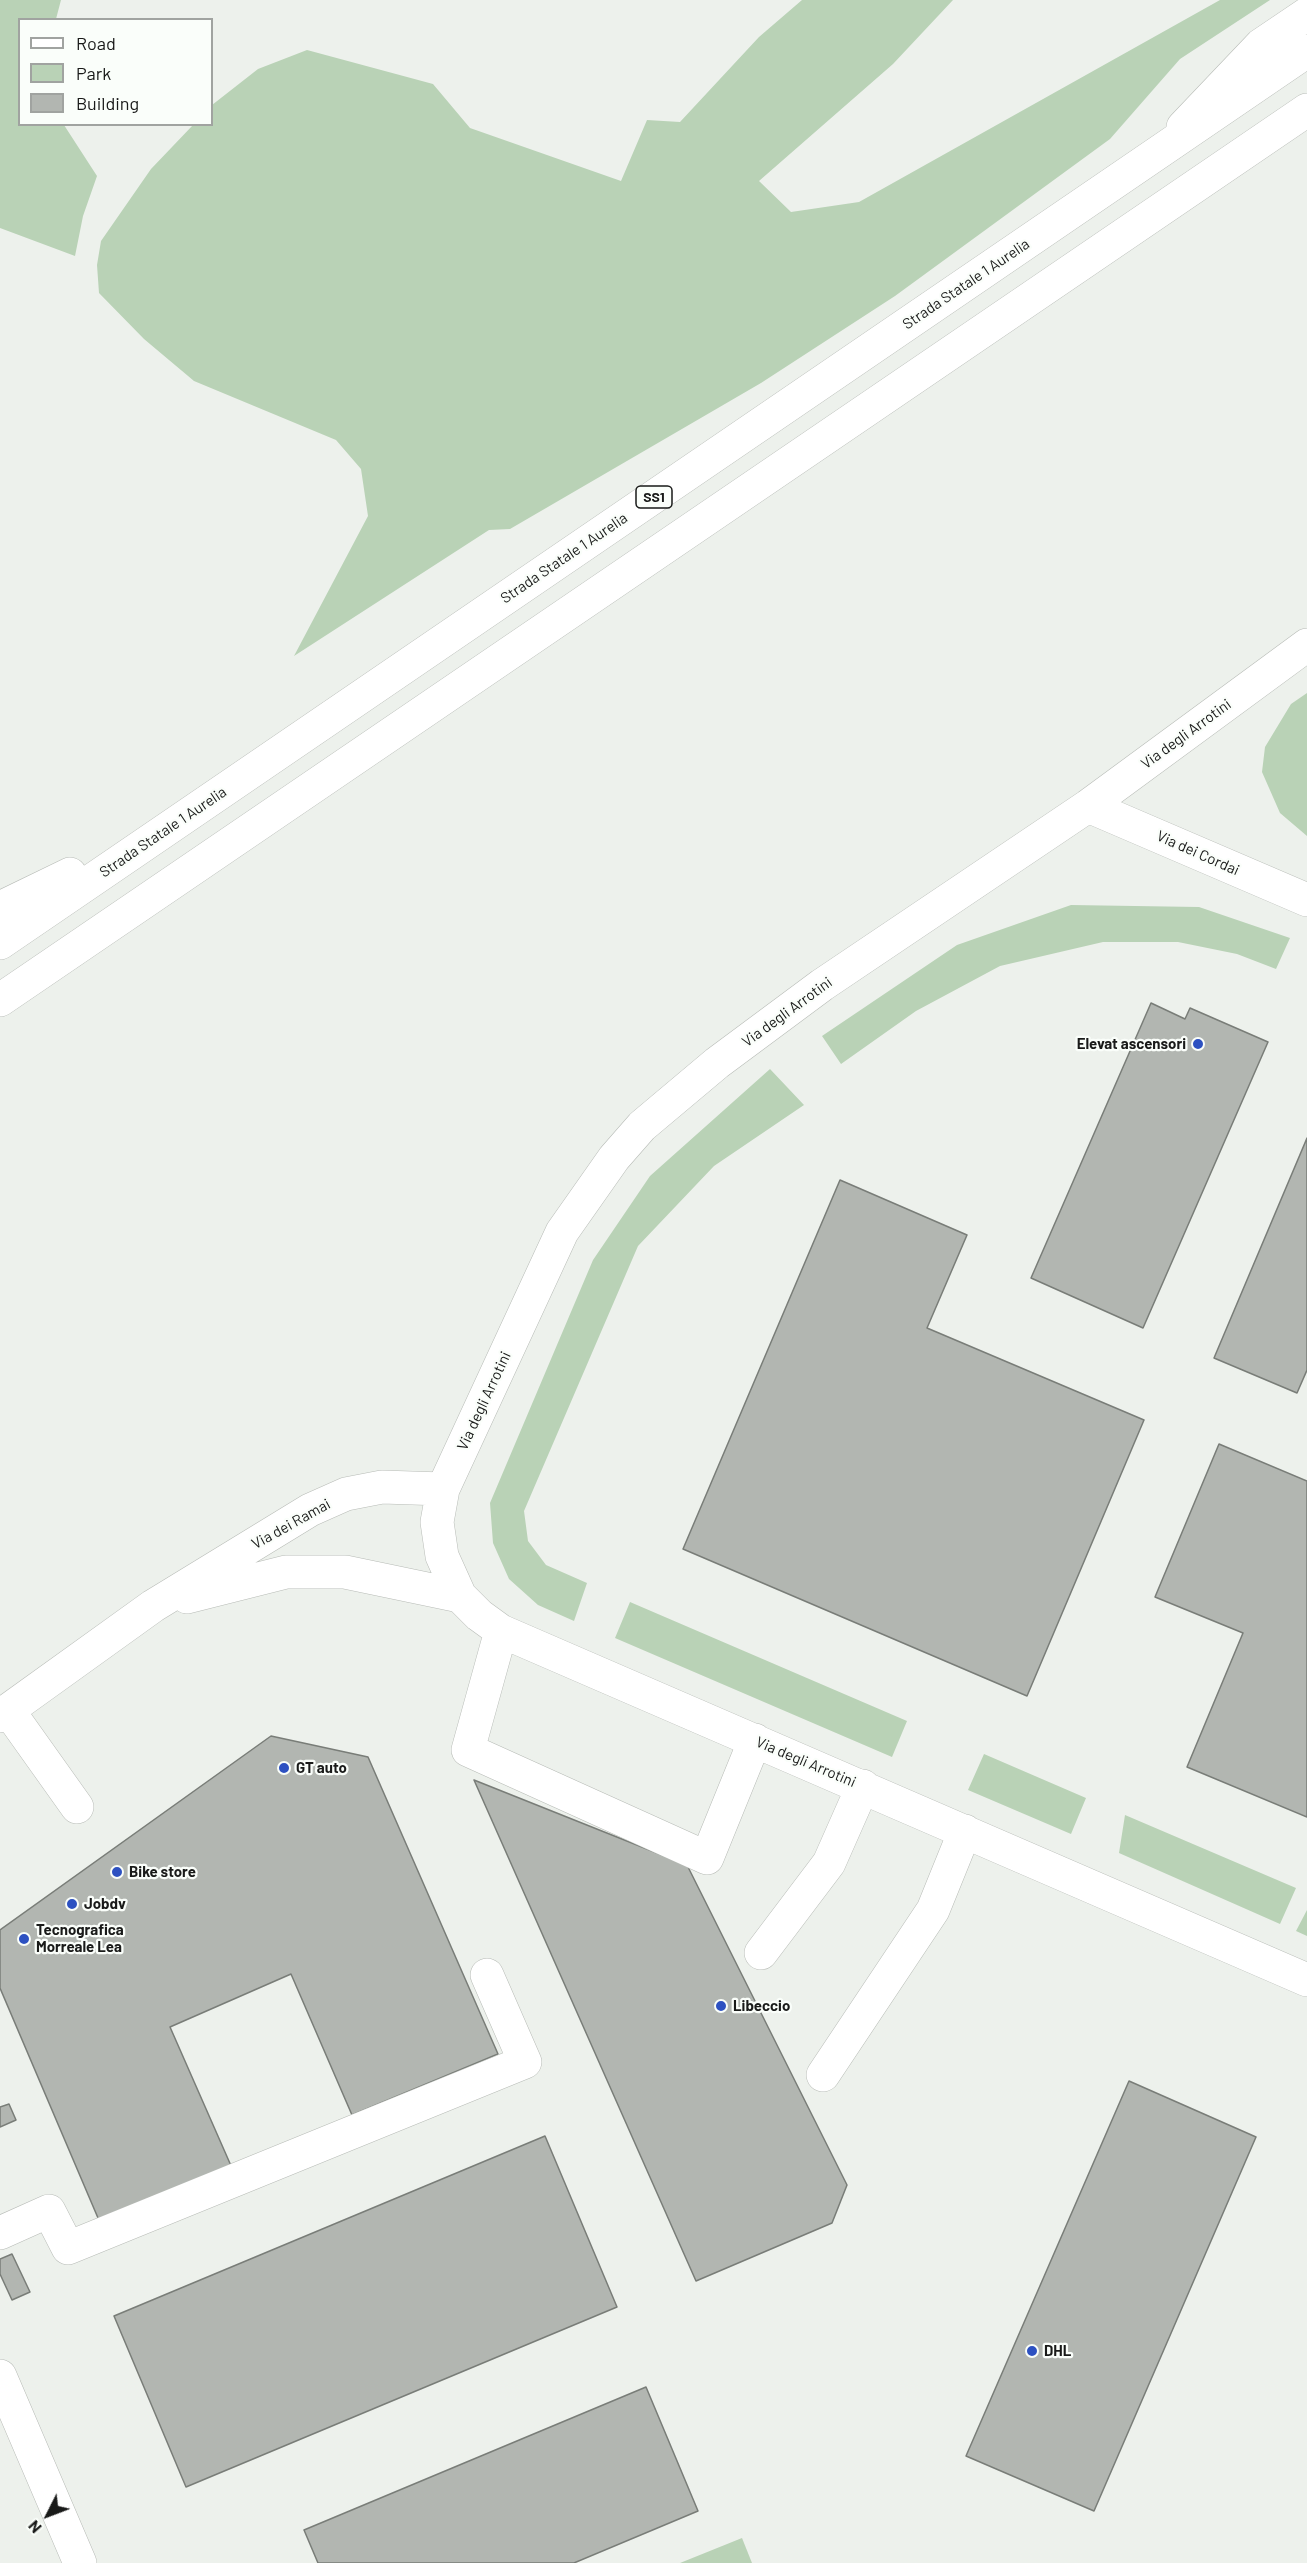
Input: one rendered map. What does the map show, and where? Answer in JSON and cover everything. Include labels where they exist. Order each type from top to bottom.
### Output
[{"type":"main road","points":[[1157,154],[1261,45],[1307,14]]},
{"type":"main road","name":"Strada Statale 1 Aurelia","points":[[0,943],[1307,51]]},
{"type":"main road","points":[[0,1000],[1307,110]]},
{"type":"main road","name":"Via degli Arrotini","points":[[1307,645],[1088,806],[822,985],[717,1063],[642,1126],[614,1158],[562,1232],[443,1489],[437,1522],[442,1556],[460,1596],[479,1616],[501,1631],[1307,1980]]},
{"type":"main road","name":"Via dei Cordai","points":[[1088,806],[1307,900]]},
{"type":"main road","points":[[0,908],[181,819]]},
{"type":"main road","name":"Via dei Ramai","points":[[4,1713],[153,1606],[310,1510],[346,1494],[382,1487],[443,1489]]},
{"type":"main road","name":"Via dei Ramai","points":[[153,1606],[286,1572],[345,1572],[460,1596]]},
{"type":"main road","points":[[501,1631],[468,1750],[707,1858],[755,1740]]},
{"type":"main road","points":[[4,1713],[77,1808]]},
{"type":"main road","points":[[760,1953],[829,1863],[863,1786]]},
{"type":"main road","points":[[823,2075],[933,1910],[965,1831]]},
{"type":"main road","points":[[0,2234],[49,2211],[68,2248],[525,2062],[487,1975]]},
{"type":"main road","points":[[0,2376],[80,2563]]},
{"type":"green space","points":[[0,0],[61,0],[56,18],[18,18],[18,126],[65,126],[97,176],[83,216],[75,256],[0,228]]},
{"type":"green space","points":[[802,0],[953,0],[893,64],[759,181],[791,212],[859,202],[1220,0],[1270,0],[1180,59],[1110,139],[895,296],[761,383],[510,529],[489,530],[294,656],[368,516],[361,469],[336,440],[194,381],[144,339],[99,293],[97,265],[101,241],[151,169],[192,126],[213,126],[213,104],[258,69],[307,50],[433,84],[470,128],[621,181],[647,120],[680,122],[759,37]]},
{"type":"green space","points":[[1307,693],[1307,836],[1280,813],[1262,772],[1265,747],[1291,704]]},
{"type":"green space","points":[[1071,905],[1199,907],[1290,938],[1276,969],[1237,954],[1178,942],[1103,942],[1000,966],[916,1011],[841,1064],[822,1036],[957,945]]},
{"type":"green space","points":[[770,1069],[804,1105],[714,1166],[638,1246],[524,1511],[528,1541],[546,1565],[587,1583],[574,1621],[538,1605],[509,1579],[493,1543],[490,1503],[593,1260],[650,1176]]},
{"type":"green space","points":[[630,1602],[907,1721],[892,1757],[615,1638]]},
{"type":"green space","points":[[984,1754],[1086,1798],[1071,1834],[968,1790]]},
{"type":"green space","points":[[1125,1815],[1296,1888],[1280,1924],[1119,1853]]},
{"type":"green space","points":[[1307,1910],[1307,1936],[1296,1931]]},
{"type":"green space","points":[[742,2538],[752,2563],[680,2563]]},
{"type":"building","points":[[1151,1003],[1185,1019],[1190,1008],[1268,1042],[1143,1328],[1031,1278]]},
{"type":"building","points":[[1307,1138],[1307,1370],[1297,1393],[1214,1358]]},
{"type":"building","points":[[840,1180],[967,1235],[927,1328],[1144,1420],[1027,1696],[683,1549]]},
{"type":"building","points":[[1219,1444],[1307,1481],[1307,1817],[1187,1767],[1243,1633],[1155,1597]]},
{"type":"building","points":[[271,1736],[368,1757],[498,2054],[352,2115],[291,1974],[170,2027],[232,2168],[101,2225],[0,1988],[0,1930]]},
{"type":"building","points":[[474,1780],[687,1865],[847,2185],[832,2223],[696,2281]]},
{"type":"building","points":[[1129,2081],[1256,2137],[1094,2511],[966,2456]]},
{"type":"building","points":[[9,2104],[16,2120],[0,2127],[0,2107]]},
{"type":"building","points":[[545,2136],[617,2307],[186,2487],[114,2316]]},
{"type":"building","points":[[12,2254],[30,2292],[12,2300],[0,2274],[0,2259]]},
{"type":"building","points":[[646,2387],[698,2511],[574,2563],[318,2563],[304,2530]]},
{"type":"place","name":"Elevat ascensori","points":[[1198,1044]]},
{"type":"place","name":"GT auto","points":[[284,1768]]},
{"type":"place","name":"Bike store","points":[[117,1872]]},
{"type":"place","name":"Jobdv","points":[[72,1904]]},
{"type":"place","name":"Tecnografica Morreale Lea","points":[[24,1939]]},
{"type":"place","name":"Libeccio","points":[[721,2006]]},
{"type":"place","name":"DHL","points":[[1032,2351]]}]
